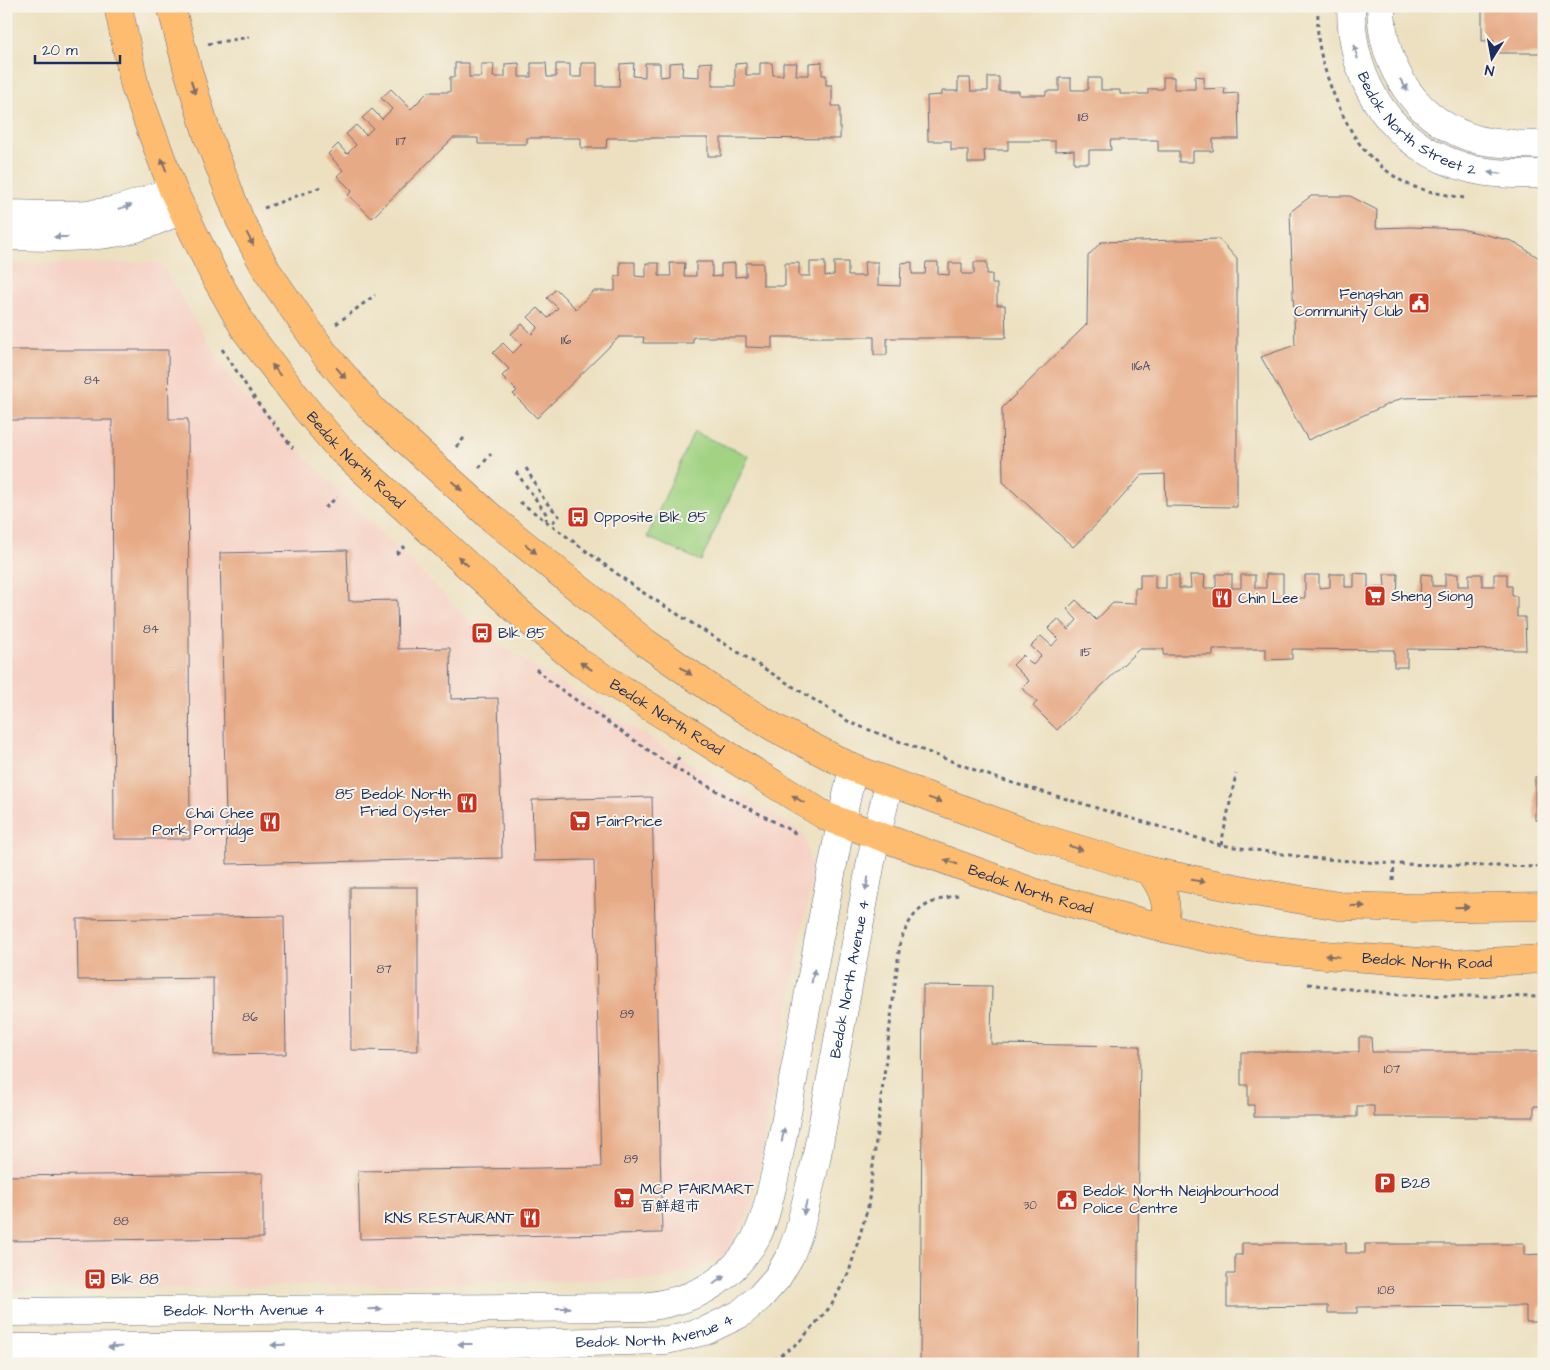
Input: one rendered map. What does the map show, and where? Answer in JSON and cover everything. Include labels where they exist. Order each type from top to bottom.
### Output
[{"type":"main road","name":"Bedok North Road","points":[[118,6],[134,87],[178,200],[213,273],[246,332],[338,447],[522,615],[580,663],[820,812],[876,836],[1044,896],[1164,928],[1254,948],[1450,964],[1544,959]]},
{"type":"main road","points":[[171,6],[208,137],[240,220],[267,271],[318,344],[373,410],[493,519],[646,643],[716,692],[775,728],[853,768],[889,783],[1029,834],[1150,871],[1338,906],[1414,908],[1544,906]]},
{"type":"main road","points":[[1150,871],[1160,885],[1165,898],[1167,913],[1164,928]]},
{"type":"street","name":"Bedok North Street 2","points":[[1351,6],[1356,54],[1370,91],[1394,123],[1412,141],[1441,158],[1472,169],[1498,173],[1544,174]]},
{"type":"street","name":"Bedok North Street 2","points":[[1381,6],[1384,40],[1394,70],[1411,96],[1430,114],[1452,129],[1481,140],[1502,144],[1544,144]]},
{"type":"street","points":[[6,214],[62,215],[102,212],[178,200]]},
{"type":"street","points":[[6,236],[66,237],[109,234],[136,228],[178,200]]},
{"type":"street","name":"Bedok North Avenue 4","points":[[6,1312],[643,1307],[685,1299],[705,1290],[739,1262],[752,1245],[762,1225],[768,1204],[783,1137],[841,822],[853,768]]},
{"type":"street","name":"Bedok North Avenue 4","points":[[6,1348],[504,1344],[667,1340],[705,1331],[734,1317],[760,1297],[776,1278],[790,1256],[799,1232],[816,1160],[876,836],[889,783]]},
{"type":"path","points":[[1318,6],[1319,43]]},
{"type":"path","points":[[200,46],[249,37]]},
{"type":"path","points":[[263,209],[321,187]]},
{"type":"path","points":[[336,324],[375,295]]},
{"type":"path","points":[[456,447],[465,437]]},
{"type":"path","points":[[449,441],[462,452]]},
{"type":"path","points":[[479,468],[490,454]]},
{"type":"path","points":[[473,462],[486,473]]},
{"type":"path","points":[[526,468],[545,501],[559,516],[551,524]]},
{"type":"path","points":[[516,472],[547,515],[546,520]]},
{"type":"path","points":[[325,508],[337,497]]},
{"type":"path","points":[[519,501],[639,590],[851,723],[996,778],[1221,845],[1310,858],[1394,864],[1544,867]]},
{"type":"path","points":[[536,669],[553,684],[674,768],[800,836]]},
{"type":"path","points":[[1221,845],[1236,774]]},
{"type":"path","points":[[767,1364],[799,1342],[818,1321],[831,1306],[849,1272],[868,1207],[900,943],[908,924],[920,909],[935,900],[959,895]]},
{"type":"shaded area","points":[[161,263],[235,387],[484,635],[804,834],[813,873],[752,1206],[722,1259],[665,1279],[6,1291],[6,264]]},
{"type":"green space","points":[[694,432],[749,456],[701,561],[647,537]]},
{"type":"building","points":[[1482,6],[1544,6],[1544,43],[1540,43],[1540,53],[1494,53],[1494,40],[1482,41]]},
{"type":"building","points":[[683,62],[682,76],[699,77],[699,63],[712,62],[712,86],[735,86],[735,64],[746,63],[746,75],[760,75],[760,63],[772,63],[773,75],[783,75],[783,63],[797,63],[796,75],[809,75],[809,63],[822,62],[822,75],[826,75],[826,85],[832,85],[832,106],[840,106],[840,139],[721,138],[721,156],[708,156],[708,138],[607,138],[606,148],[581,148],[581,138],[527,138],[527,144],[478,144],[478,138],[453,138],[372,218],[348,195],[352,191],[337,176],[343,170],[328,154],[338,144],[347,154],[356,145],[346,134],[356,125],[366,135],[373,128],[362,118],[372,109],[382,119],[392,109],[381,98],[391,89],[411,109],[428,92],[450,92],[450,77],[455,77],[455,63],[469,63],[469,77],[481,77],[481,64],[494,64],[493,77],[505,77],[505,64],[519,63],[519,77],[531,77],[531,63],[546,63],[547,77],[556,77],[556,64],[570,64],[570,77],[581,77],[581,63],[597,63],[597,86],[619,86],[620,64],[634,63],[633,76],[645,77],[645,63],[660,63],[660,77],[669,76],[669,63]]},
{"type":"building","points":[[1195,76],[1204,77],[1204,89],[1225,88],[1224,94],[1238,93],[1239,139],[1213,139],[1213,151],[1193,151],[1193,162],[1179,162],[1179,151],[1158,151],[1158,140],[1110,140],[1111,150],[1089,150],[1089,163],[1074,163],[1074,150],[1055,151],[1055,141],[1008,141],[1008,150],[984,150],[985,163],[968,163],[968,150],[951,150],[951,141],[928,141],[927,96],[942,95],[942,91],[958,91],[958,78],[970,78],[971,91],[988,91],[988,77],[999,77],[999,91],[1019,91],[1019,95],[1046,95],[1046,91],[1059,91],[1059,78],[1071,78],[1071,90],[1088,90],[1088,78],[1101,78],[1101,90],[1120,90],[1120,94],[1148,94],[1148,89],[1163,89],[1163,77],[1174,77],[1174,89],[1195,89]]},
{"type":"building","name":"Fengshan Community Club","points":[[1311,196],[1350,196],[1377,210],[1376,228],[1461,229],[1512,241],[1544,261],[1544,395],[1402,398],[1308,440],[1261,357],[1295,345],[1290,212]]},
{"type":"building","points":[[1219,239],[1237,259],[1237,507],[1166,506],[1165,474],[1142,475],[1104,517],[1073,547],[1003,482],[1002,408],[1087,324],[1088,256],[1101,242]]},
{"type":"building","points":[[620,262],[635,262],[635,276],[646,277],[646,263],[659,263],[659,276],[671,276],[670,263],[685,263],[684,276],[696,276],[696,262],[712,262],[712,277],[721,276],[721,264],[735,263],[735,277],[746,276],[746,263],[763,263],[763,286],[785,286],[785,263],[799,263],[799,276],[810,276],[810,262],[825,262],[825,276],[834,275],[834,262],[848,262],[848,276],[865,276],[864,262],[878,262],[878,285],[900,286],[901,263],[912,262],[912,274],[925,274],[926,262],[938,262],[938,274],[949,275],[949,263],[962,263],[962,274],[974,274],[974,262],[987,262],[987,274],[992,274],[992,284],[997,284],[997,305],[1005,305],[1006,338],[887,338],[887,355],[874,355],[874,337],[772,337],[772,348],[746,347],[746,337],[693,337],[693,343],[643,343],[644,337],[619,337],[537,418],[513,394],[517,391],[502,376],[509,369],[493,353],[503,343],[513,353],[522,344],[511,334],[522,324],[532,334],[538,327],[528,317],[538,308],[548,318],[558,308],[547,298],[556,289],[576,309],[593,291],[615,291],[615,276],[620,276]]},
{"type":"building","points":[[6,350],[168,350],[169,419],[188,419],[190,839],[114,839],[112,420],[6,420]]},
{"type":"building","points":[[347,550],[349,601],[397,600],[398,649],[450,648],[451,699],[498,698],[502,858],[227,864],[220,553]]},
{"type":"building","points":[[1354,573],[1368,574],[1368,588],[1385,587],[1384,574],[1398,574],[1397,598],[1420,597],[1421,574],[1432,575],[1432,586],[1445,586],[1445,574],[1458,574],[1458,586],[1469,586],[1469,574],[1482,574],[1482,586],[1494,586],[1494,574],[1507,574],[1507,586],[1512,586],[1512,596],[1517,596],[1517,617],[1525,617],[1526,650],[1407,649],[1407,667],[1394,667],[1394,650],[1292,649],[1292,659],[1266,660],[1266,649],[1213,649],[1213,655],[1163,655],[1164,649],[1139,649],[1057,730],[1033,706],[1037,702],[1022,688],[1029,681],[1013,665],[1023,655],[1033,665],[1041,656],[1031,646],[1041,636],[1052,646],[1058,639],[1048,629],[1058,619],[1068,630],[1077,620],[1067,609],[1076,600],[1096,620],[1113,603],[1135,604],[1135,588],[1140,588],[1140,574],[1155,574],[1155,588],[1166,588],[1166,575],[1179,575],[1179,588],[1191,588],[1190,575],[1205,575],[1204,588],[1216,588],[1216,574],[1232,574],[1232,588],[1241,588],[1241,575],[1255,575],[1255,588],[1266,588],[1266,574],[1283,574],[1283,598],[1305,598],[1305,575],[1319,575],[1319,588],[1330,587],[1330,574],[1345,574],[1345,587],[1354,587]]},
{"type":"building","points":[[1535,777],[1544,777],[1544,820],[1535,820]]},
{"type":"building","points":[[652,797],[662,1233],[360,1239],[358,1171],[601,1167],[594,860],[534,861],[532,800]]},
{"type":"building","points":[[350,887],[418,887],[418,1051],[351,1050]]},
{"type":"building","points":[[284,916],[286,1054],[214,1055],[213,978],[78,980],[77,919]]},
{"type":"building","points":[[923,985],[992,986],[991,1044],[1140,1046],[1137,1364],[920,1364]]},
{"type":"building","points":[[1359,1037],[1371,1037],[1372,1052],[1544,1052],[1544,1106],[1534,1106],[1534,1117],[1374,1117],[1374,1106],[1357,1106],[1357,1117],[1254,1117],[1254,1105],[1248,1105],[1248,1085],[1241,1085],[1241,1052],[1359,1052]]},
{"type":"building","points":[[263,1173],[263,1238],[6,1241],[6,1176]]},
{"type":"building","points":[[1542,1241],[1544,1241],[1544,1306],[1539,1306],[1539,1322],[1526,1322],[1526,1306],[1357,1307],[1357,1313],[1328,1313],[1328,1306],[1227,1307],[1227,1274],[1235,1274],[1235,1255],[1242,1255],[1242,1243],[1346,1243],[1346,1253],[1365,1253],[1365,1244],[1524,1244],[1524,1255],[1542,1254]]},
{"type":"place","name":"Fengshan Community Club","points":[[1419,303]]},
{"type":"place","name":"Opposite Blk 85","points":[[578,517]]},
{"type":"place","name":"Sheng Siong","points":[[1375,596]]},
{"type":"place","name":"Chin Lee","points":[[1222,598]]},
{"type":"place","name":"Blk 85","points":[[482,633]]},
{"type":"place","name":"85 Bedok North Fried Oyster","points":[[467,803]]},
{"type":"place","name":"FairPrice","points":[[580,821]]},
{"type":"place","name":"Chai Chee Pork Porridge","points":[[270,822]]},
{"type":"place","name":"B28","points":[[1385,1183]]},
{"type":"place","name":"MCP FAIRMART 百鮮超市","points":[[624,1198]]},
{"type":"place","name":"Bedok North Neighbourhood Police Centre","points":[[1067,1200]]},
{"type":"place","name":"KNS RESTAURANT","points":[[530,1218]]},
{"type":"place","name":"Blk 88","points":[[95,1279]]}]
